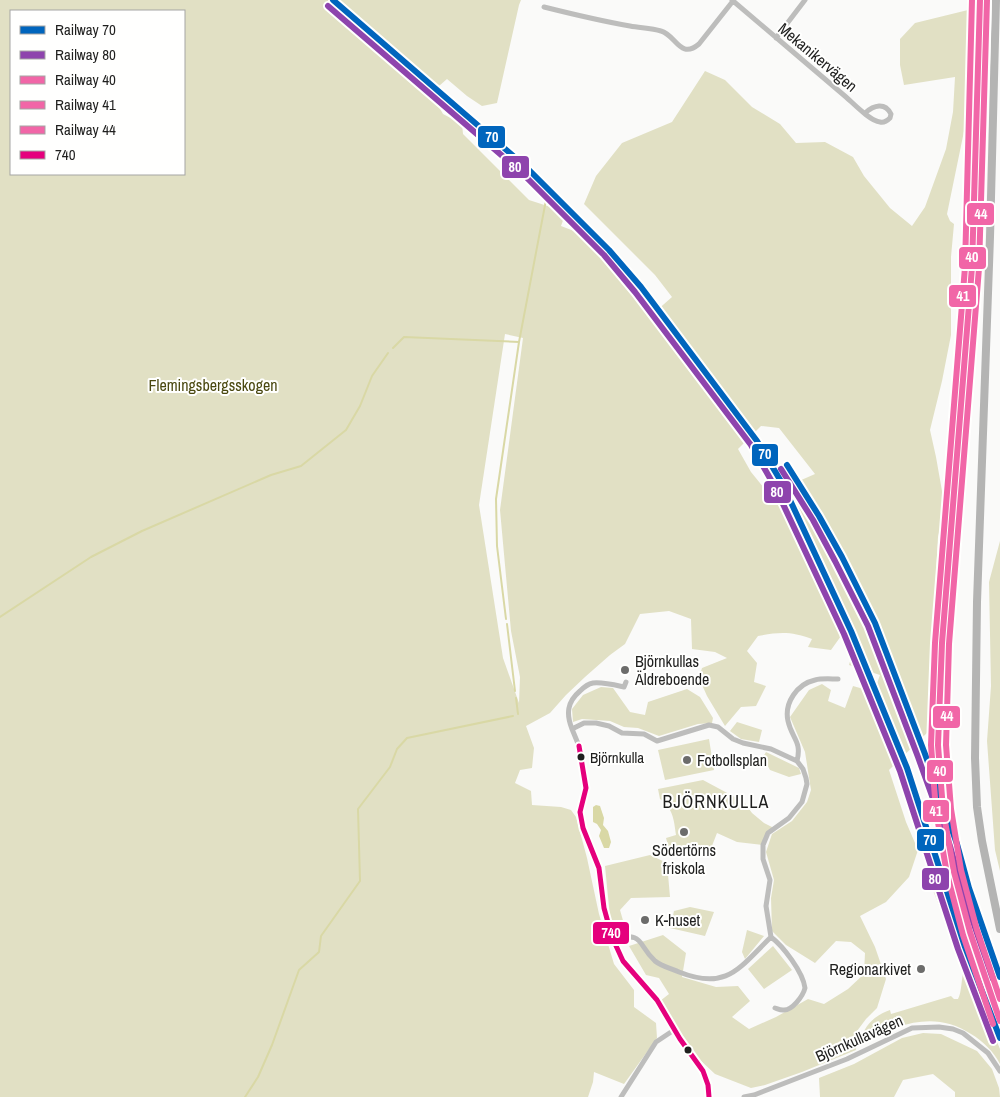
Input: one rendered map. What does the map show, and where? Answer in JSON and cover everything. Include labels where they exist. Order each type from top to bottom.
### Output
[{"type":"main road","points":[[996,0],[977,602],[975,758],[982,841],[1000,929]]},
{"type":"street","points":[[776,38],[805,0]]},
{"type":"street","points":[[544,7],[636,28],[662,31],[683,48],[693,49],[733,1]]},
{"type":"street","name":"Mekanikervägen","points":[[733,1],[865,113],[879,122],[888,120],[891,114],[882,106],[871,108],[865,113]]},
{"type":"street","points":[[798,762],[799,746],[788,723],[787,716],[791,698],[810,681],[838,679]]},
{"type":"street","points":[[626,682],[624,687],[591,684],[582,688],[568,706],[568,718],[579,746],[586,788],[580,812],[583,828],[599,868],[604,908],[612,937],[623,961],[656,1000],[706,1077],[709,1097]]},
{"type":"street","points":[[572,729],[584,723],[596,723],[609,726],[622,733],[644,734],[657,741],[709,726],[718,727],[733,739],[770,749],[798,762],[804,769],[807,784],[802,802],[789,818],[768,832],[763,845],[763,859],[770,880],[766,906],[771,937],[782,946],[799,972],[805,988],[801,998],[787,1009],[775,1008]]},
{"type":"street","points":[[612,937],[631,936],[644,946],[656,962],[691,976],[704,979],[726,976],[739,969],[771,937]]},
{"type":"street","name":"Björnkullavägen","points":[[744,1097],[754,1095],[847,1059],[912,1028],[939,1026],[963,1033],[988,1053],[1000,1072]]},
{"type":"street","points":[[622,1097],[656,1042],[674,1030]]},
{"type":"green space","name":"Flemingsbergsskogen","points":[[0,0],[521,0],[497,103],[482,106],[447,79],[431,93],[443,114],[462,124],[463,134],[529,200],[566,212],[561,226],[574,231],[577,224],[633,281],[655,312],[672,297],[655,275],[584,204],[596,176],[622,143],[672,122],[705,71],[725,80],[752,107],[780,124],[796,143],[825,142],[853,157],[864,176],[890,208],[912,226],[925,207],[946,149],[953,112],[955,77],[904,85],[900,65],[900,39],[915,23],[968,10],[970,102],[947,214],[950,221],[954,224],[951,257],[951,335],[930,430],[945,508],[938,537],[930,684],[933,708],[929,731],[889,770],[906,822],[918,850],[909,877],[886,902],[860,916],[875,947],[886,979],[877,1008],[857,1031],[856,1050],[802,1072],[751,1088],[715,1074],[683,1041],[660,1001],[669,994],[659,978],[646,975],[629,946],[663,935],[686,953],[682,977],[716,987],[738,986],[750,1001],[732,1017],[749,1029],[776,1017],[808,999],[824,1004],[848,989],[864,974],[865,953],[851,942],[836,941],[815,963],[786,945],[772,931],[771,898],[774,880],[766,852],[772,834],[792,821],[807,802],[811,790],[805,752],[790,717],[809,690],[822,684],[831,690],[828,701],[845,708],[853,686],[874,692],[880,675],[849,665],[857,638],[841,636],[831,650],[808,647],[812,639],[791,633],[758,636],[747,651],[757,663],[754,682],[766,686],[756,706],[741,707],[725,726],[707,696],[699,678],[702,668],[727,658],[715,652],[692,649],[691,619],[669,611],[640,614],[625,644],[585,677],[550,713],[526,726],[534,748],[532,768],[520,770],[515,783],[531,791],[532,805],[561,807],[571,810],[576,817],[599,914],[614,964],[634,990],[634,1007],[656,1023],[657,1038],[624,1084],[594,1072],[588,1097],[0,1097]],"holes":[[[505,334],[523,338],[500,510],[511,631],[520,677],[519,703],[503,658],[479,505]],[[761,426],[779,428],[815,474],[799,481],[777,504],[751,472],[738,449]]]},
{"type":"green space","points":[[1000,541],[1000,871],[995,850],[987,741],[991,686],[989,582]]},
{"type":"green space","points":[[601,687],[613,688],[630,712],[645,715],[648,702],[687,689],[700,697],[713,718],[712,723],[698,724],[659,736],[638,728],[624,727],[610,721],[582,719],[573,722],[572,709],[583,695]]},
{"type":"green space","points":[[737,722],[762,730],[759,742],[741,739],[730,731]]},
{"type":"green space","name":"Fotbollsplan","points":[[709,739],[714,770],[665,780],[658,750]]},
{"type":"green space","points":[[766,752],[799,768],[801,774],[789,777],[770,770],[763,757]]},
{"type":"green space","points":[[703,780],[744,802],[752,813],[764,823],[774,828],[763,845],[737,842],[717,833],[710,851],[698,855],[670,852],[666,838],[676,835],[674,824],[668,806],[660,799],[658,789]]},
{"type":"green space","points":[[930,852],[981,1003],[1000,1049],[1000,1064],[980,1040],[958,1027],[945,1023],[932,1021],[918,1022],[892,1030],[866,1043],[862,1041],[867,1026],[885,1012],[890,1010],[891,1014],[951,996],[954,999],[958,999],[964,969],[925,870]]},
{"type":"green space","points":[[650,855],[667,863],[670,897],[631,898],[620,910],[626,931],[615,931],[610,917],[605,866]]},
{"type":"green space","points":[[690,907],[714,912],[705,936],[670,928],[674,911]]},
{"type":"green space","points":[[747,930],[764,936],[745,959],[742,952]]},
{"type":"green space","points":[[773,946],[792,970],[764,989],[748,969]]},
{"type":"green space","points":[[923,1033],[941,1034],[977,1051],[992,1069],[999,1088],[1000,1097],[955,1097],[955,1092],[933,1074],[903,1080],[894,1097],[820,1097],[819,1078],[854,1064],[902,1038]]},
{"type":"shaded area","points":[[596,805],[600,806],[604,818],[603,825],[608,831],[611,842],[609,848],[604,848],[599,836],[601,830],[593,822],[593,807]]},
{"type":"waterway","points":[[506,619],[497,546],[496,499],[519,342],[546,200]]},
{"type":"waterway","points":[[393,348],[404,337],[519,342]]},
{"type":"waterway","points":[[0,617],[91,557],[142,531],[271,475],[301,466],[346,430],[360,406],[372,376],[388,353]]},
{"type":"waterway","points":[[507,624],[515,691]]},
{"type":"waterway","points":[[516,698],[518,714]]},
{"type":"waterway","points":[[245,1097],[258,1077],[272,1045],[299,970],[319,952],[321,936],[360,881],[358,809],[390,767],[397,749],[407,738],[513,716]]},
{"type":"rail line","name":"70","points":[[333,0],[526,167],[609,250],[641,287],[757,441],[782,483],[851,631],[907,768],[965,947],[1000,1038]]},
{"type":"rail line","name":"41","points":[[972,0],[965,267],[935,643],[931,745],[936,811],[947,874],[963,935],[993,1024]]},
{"type":"rail line","name":"40","points":[[980,0],[972,267],[942,643],[938,745],[943,810],[954,872],[970,932],[1000,1021]]},
{"type":"rail line","name":"44","points":[[987,0],[979,268],[949,644],[946,745],[951,809],[961,870],[977,930],[1000,999]]},
{"type":"rail line","name":"80","points":[[328,6],[521,172],[604,255],[635,292],[751,445],[775,487],[844,634],[900,771],[958,949],[993,1041]]},
{"type":"rail line","name":"70","points":[[787,465],[842,557],[875,623],[957,844],[969,888],[1000,977]]},
{"type":"rail line","name":"80","points":[[781,469],[813,520],[868,626],[950,846],[962,890],[993,979]]},
{"type":"transit line","name":"740","points":[[579,746],[586,788],[580,812],[583,828],[599,868],[604,908],[612,937],[623,961],[657,1000],[680,1039],[703,1071],[708,1085],[709,1097]]},
{"type":"place","name":"Björnkullas Äldreboende","points":[[625,670]]},
{"type":"place","name":"Björnkulla","points":[[581,757]]},
{"type":"place","name":"Fotbollsplan","points":[[687,760]]},
{"type":"place","name":"Södertörns friskola","points":[[684,832]]},
{"type":"place","name":"K-huset","points":[[645,920]]},
{"type":"place","name":"Regionarkivet","points":[[921,969]]},
{"type":"district","name":"BJÖRNKULLA","points":[[716,802]]}]
